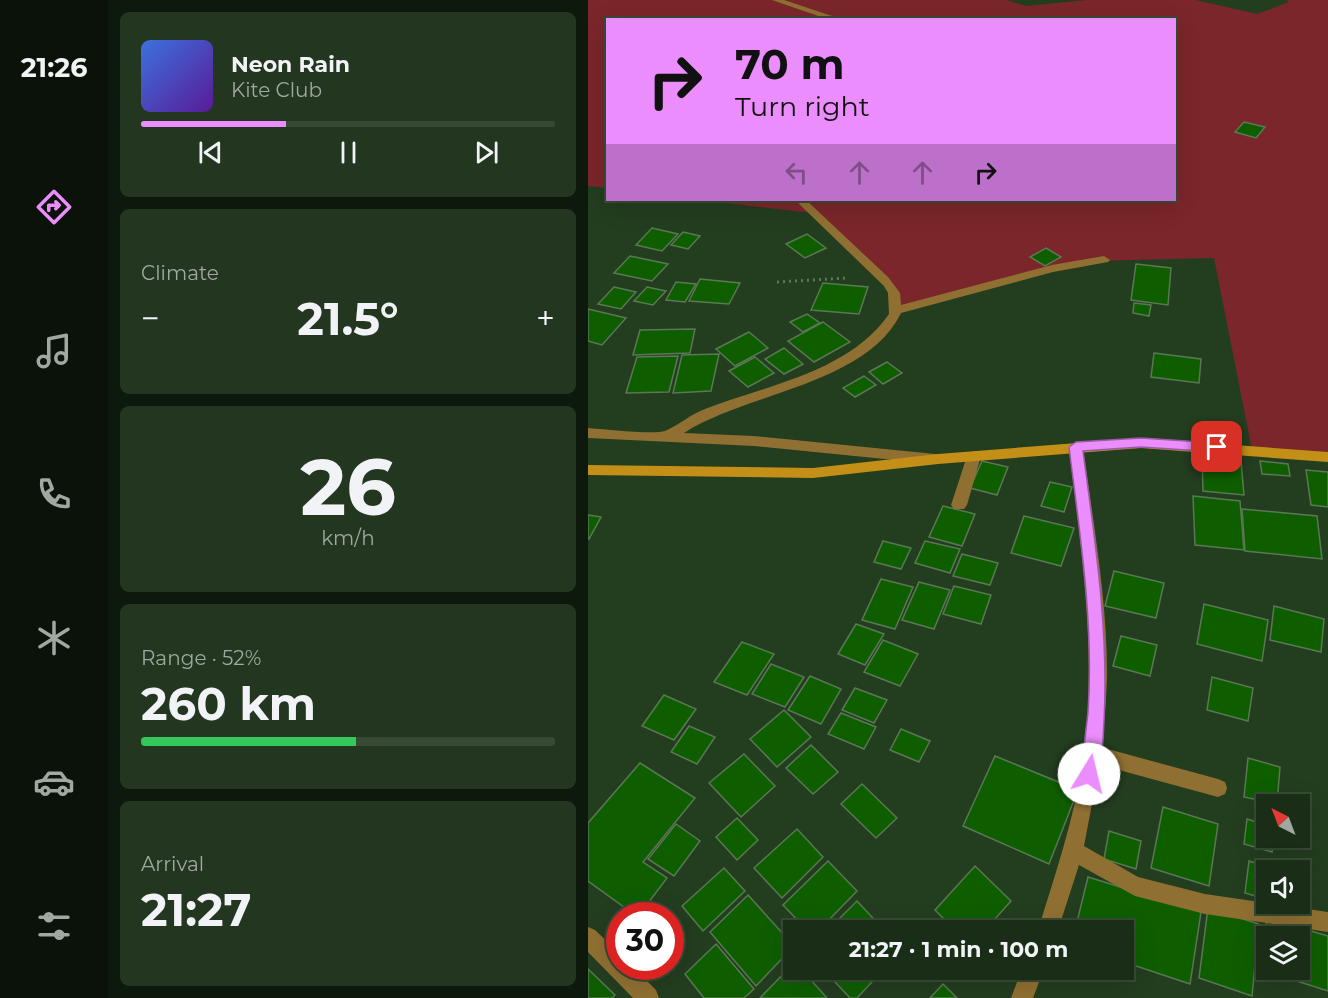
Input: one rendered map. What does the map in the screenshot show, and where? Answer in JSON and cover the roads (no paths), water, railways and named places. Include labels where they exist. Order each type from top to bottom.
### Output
[{"type":"main road","points":[[588,470],[813,473],[938,459],[1141,443],[1328,457]]},
{"type":"street","points":[[776,0],[834,18]]},
{"type":"street","points":[[666,437],[698,417],[834,367],[887,330],[897,310],[894,293],[881,276],[802,201]]},
{"type":"street","points":[[897,310],[1052,268],[1104,260]]},
{"type":"street","points":[[588,433],[754,441],[938,459]]},
{"type":"street","points":[[1051,920],[1072,851],[1093,754],[1098,677],[1093,586],[1076,447]]},
{"type":"street","points":[[959,505],[974,456]]},
{"type":"street","points":[[1093,754],[1218,788]]},
{"type":"street","points":[[1072,851],[1135,886],[1205,904],[1328,922]]},
{"type":"street","points":[[588,937],[648,998]]},
{"type":"street","points":[[1022,998],[1029,980]]}]
